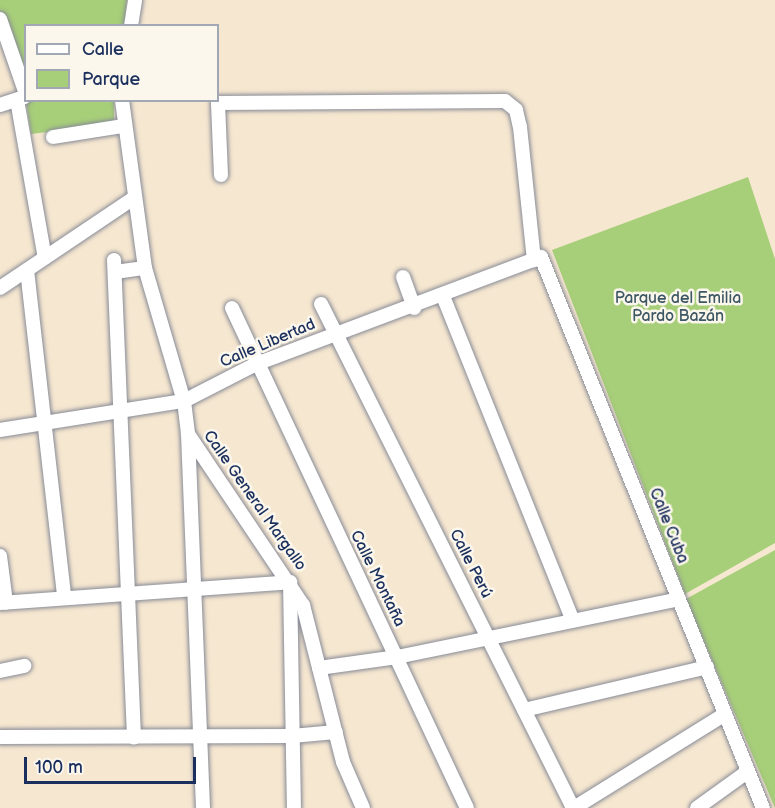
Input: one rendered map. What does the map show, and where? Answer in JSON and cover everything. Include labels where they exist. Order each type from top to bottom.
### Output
[{"type":"street","points":[[131,24],[135,0]]},
{"type":"street","points":[[0,19],[23,97],[45,258]]},
{"type":"street","points":[[0,105],[23,97]]},
{"type":"street","name":"Calle Cuba","points":[[221,175],[218,103],[505,101],[516,110],[537,258],[764,808]]},
{"type":"street","name":"Calle General Margallo","points":[[122,102],[123,126],[145,268],[184,401],[188,434],[303,604],[336,732],[363,808]]},
{"type":"street","points":[[53,137],[123,126]]},
{"type":"street","points":[[0,288],[134,198]]},
{"type":"street","name":"Calle Libertad","points":[[0,430],[122,413],[184,401],[256,364],[335,334],[414,308],[537,258]]},
{"type":"street","points":[[134,738],[114,266],[145,268]]},
{"type":"street","points":[[27,270],[64,597]]},
{"type":"street","points":[[403,277],[414,308]]},
{"type":"street","points":[[442,296],[572,619]]},
{"type":"street","name":"Calle Perú","points":[[321,304],[573,808]]},
{"type":"street","name":"Calle Montaña","points":[[232,308],[256,364],[467,808]]},
{"type":"street","points":[[188,434],[203,808]]},
{"type":"street","points":[[0,556],[3,603],[193,587],[290,582],[294,808]]},
{"type":"street","points":[[319,668],[397,657],[572,619],[679,599]]},
{"type":"street","points":[[0,671],[24,666]]},
{"type":"street","points":[[524,710],[707,668]]},
{"type":"street","points":[[573,808],[725,714]]},
{"type":"street","points":[[0,737],[292,736],[336,732]]},
{"type":"street","points":[[698,808],[747,771]]},
{"type":"green space","points":[[0,0],[127,0],[124,24],[24,24],[24,85],[0,19]]},
{"type":"green space","points":[[26,102],[114,102],[114,124],[31,134]]},
{"type":"green space","name":"Parque del Emilia Pardo Bazán","points":[[748,177],[775,259],[775,543],[685,594],[552,250]]},
{"type":"green space","points":[[775,550],[775,808],[686,599]]}]
